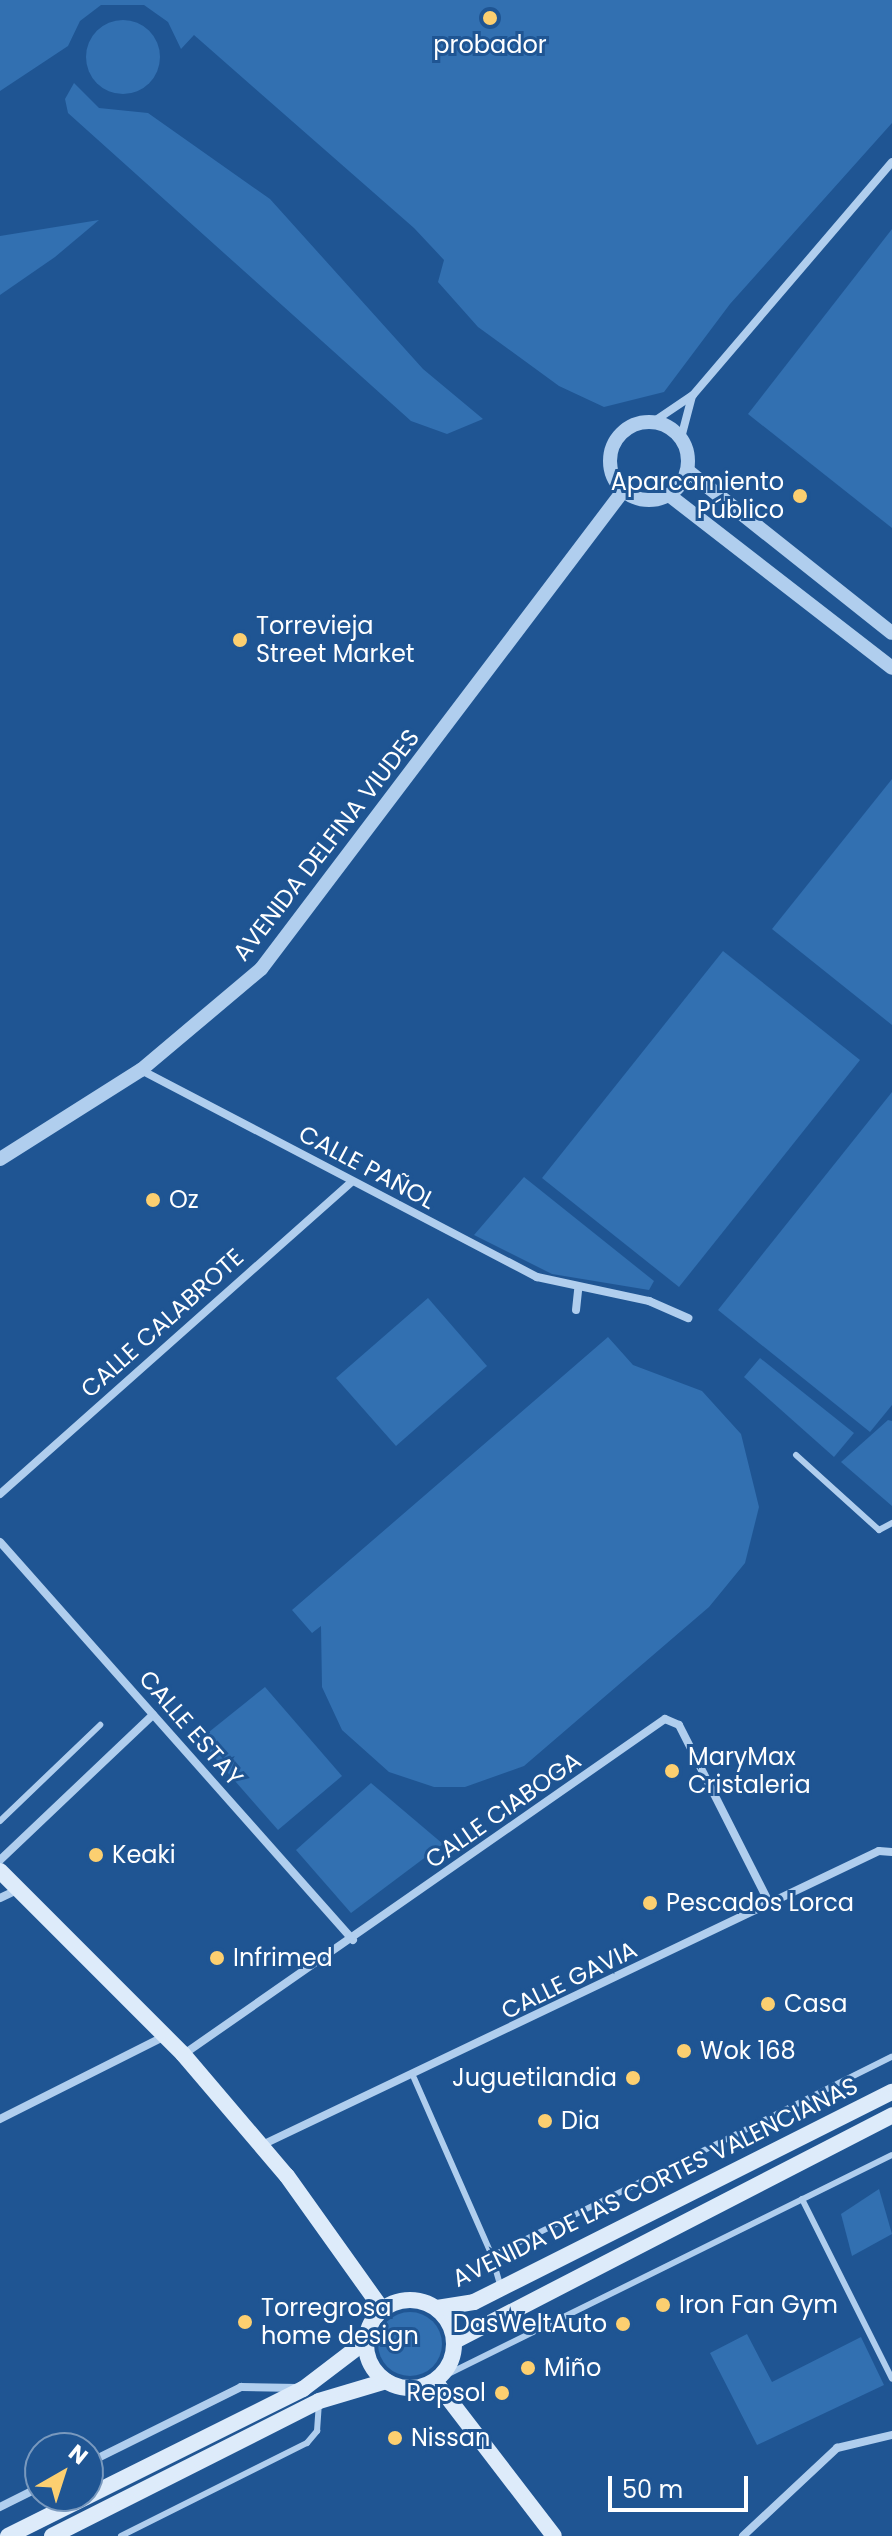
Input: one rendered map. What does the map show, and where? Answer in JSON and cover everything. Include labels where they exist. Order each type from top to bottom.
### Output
[{"type":"main road","points":[[0,1871],[21,1888],[183,2054],[262,2145],[382,2309]]},
{"type":"main road","name":"AVENIDA DE LAS CORTES VALENCIANAS","points":[[437,2308],[501,2288],[892,2092]]},
{"type":"main road","name":"AVENIDA DE LAS CORTES VALENCIANAS","points":[[455,2341],[892,2115]]},
{"type":"main road","points":[[8,2536],[303,2389],[366,2341],[382,2309],[415,2300],[437,2308],[455,2341],[437,2379],[411,2388],[386,2381],[319,2401],[78,2529],[52,2536]]},
{"type":"main road","points":[[366,2341],[386,2381]]},
{"type":"main road","points":[[437,2379],[554,2536]]},
{"type":"street","points":[[688,471],[669,495],[645,500],[623,491],[611,471],[611,447],[625,429],[653,422],[693,395],[892,162]]},
{"type":"street","points":[[693,395],[681,438],[688,471],[892,633]]},
{"type":"street","points":[[653,422],[681,438]]},
{"type":"street","name":"AVENIDA DELFINA VIUDES","points":[[0,1159],[141,1070],[270,959],[623,491]]},
{"type":"street","points":[[669,495],[892,668]]},
{"type":"street","name":"CALLE PAÑOL","points":[[141,1070],[537,1277],[578,1290],[640,1299],[688,1318]]},
{"type":"street","name":"CALLE CALABROTE","points":[[0,1494],[351,1182]]},
{"type":"street","points":[[576,1310],[578,1290]]},
{"type":"street","name":"CALLE ESTAY","points":[[0,1542],[353,1940]]},
{"type":"street","points":[[0,1860],[153,1715]]},
{"type":"street","name":"CALLE CIABOGA","points":[[183,2054],[353,1940],[669,1719],[679,1725],[770,1904]]},
{"type":"street","name":"CALLE GAVIA","points":[[262,2145],[414,2078],[879,1851],[892,1852]]},
{"type":"street","points":[[0,1898],[21,1888]]},
{"type":"street","points":[[0,2119],[166,2036]]},
{"type":"street","points":[[104,2455],[241,2387],[303,2389]]},
{"type":"street","points":[[743,2536],[837,2448],[892,2435]]},
{"type":"street","points":[[0,2507],[24,2495]]},
{"type":"lane","points":[[796,1455],[879,1530],[892,1523]]},
{"type":"lane","points":[[0,1821],[100,1725]]},
{"type":"lane","points":[[492,2256],[892,2057]]},
{"type":"lane","points":[[414,2078],[492,2256],[501,2288]]},
{"type":"lane","points":[[437,2379],[892,2155]]},
{"type":"lane","points":[[802,2199],[892,2379]]},
{"type":"lane","points":[[121,2536],[307,2443],[317,2431],[319,2401]]},
{"type":"shaded area","points":[[0,0],[892,0],[892,123],[730,304],[664,392],[604,407],[559,386],[478,327],[438,282],[444,260],[414,228],[194,35],[181,49],[168,22],[144,5],[101,5],[80,21],[68,46],[0,91]]},
{"type":"shaded area","points":[[116,20],[130,20],[144,26],[154,36],[160,57],[158,71],[144,88],[130,94],[116,94],[102,88],[92,78],[86,64],[86,50],[92,36],[102,26]]},
{"type":"shaded area","points":[[74,83],[99,108],[148,113],[270,199],[423,369],[483,419],[447,434],[411,421],[68,113],[65,99]]},
{"type":"shaded area","points":[[99,220],[55,257],[0,295],[0,236]]},
{"type":"shaded area","points":[[892,229],[892,528],[748,414]]},
{"type":"shaded area","points":[[892,779],[892,1025],[772,929]]},
{"type":"shaded area","points":[[723,951],[860,1060],[679,1287],[542,1178]]},
{"type":"shaded area","points":[[892,1092],[892,1405],[870,1432],[718,1310]]},
{"type":"shaded area","points":[[524,1177],[654,1281],[649,1290],[552,1274],[474,1235]]},
{"type":"shaded area","points":[[428,1298],[487,1366],[396,1446],[336,1378]]},
{"type":"shaded area","points":[[608,1337],[633,1365],[702,1391],[741,1434],[759,1507],[745,1563],[709,1607],[524,1766],[465,1787],[434,1787],[389,1772],[342,1730],[322,1687],[321,1626],[312,1633],[292,1610]]},
{"type":"shaded area","points":[[760,1358],[854,1433],[834,1457],[744,1377]]},
{"type":"shaded area","points":[[888,1420],[892,1421],[892,1506],[841,1462]]},
{"type":"shaded area","points":[[265,1687],[342,1776],[278,1830],[199,1740]]},
{"type":"shaded area","points":[[371,1783],[443,1844],[351,1913],[296,1850]]},
{"type":"shaded area","points":[[879,2189],[892,2234],[852,2256],[841,2214]]},
{"type":"shaded area","points":[[404,2312],[416,2312],[433,2321],[440,2332],[440,2356],[433,2367],[416,2376],[404,2376],[392,2371],[383,2362],[378,2350],[378,2338],[383,2326],[392,2317]]},
{"type":"shaded area","points":[[747,2334],[772,2382],[861,2337],[884,2385],[757,2445],[710,2353]]},
{"type":"place","name":"probador","points":[[490,18]]},
{"type":"place","name":"Aparcamiento Público","points":[[800,496]]},
{"type":"place","name":"Torrevieja Street Market","points":[[240,640]]},
{"type":"place","name":"Oz","points":[[153,1200]]},
{"type":"place","name":"MaryMax Cristaleria","points":[[672,1771]]},
{"type":"place","name":"Keaki","points":[[96,1855]]},
{"type":"place","name":"Pescados Lorca","points":[[650,1903]]},
{"type":"place","name":"Infrimed","points":[[217,1958]]},
{"type":"place","name":"Casa","points":[[768,2004]]},
{"type":"place","name":"Wok 168","points":[[684,2051]]},
{"type":"place","name":"Juguetilandia","points":[[633,2078]]},
{"type":"place","name":"Dia","points":[[545,2121]]},
{"type":"place","name":"Iron Fan Gym","points":[[663,2305]]},
{"type":"place","name":"Torregrosa home design","points":[[245,2322]]},
{"type":"place","name":"DasWeltAuto","points":[[623,2324]]},
{"type":"place","name":"Miño","points":[[528,2368]]},
{"type":"place","name":"Repsol","points":[[502,2393]]},
{"type":"place","name":"Nissan","points":[[395,2438]]}]
